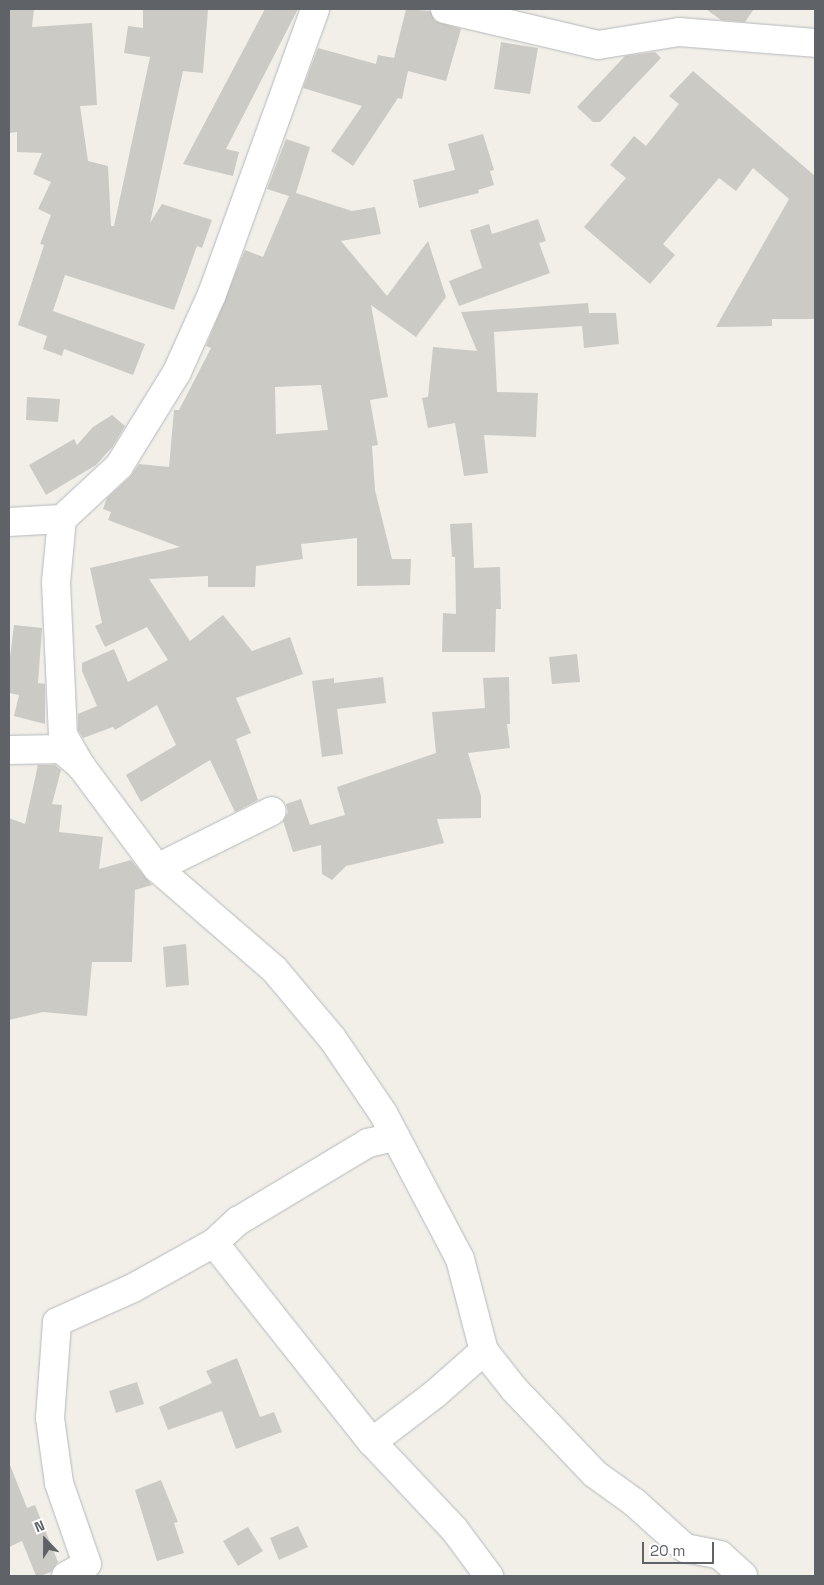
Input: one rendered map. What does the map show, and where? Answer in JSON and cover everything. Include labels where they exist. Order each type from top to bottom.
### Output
[{"type":"street","points":[[9,522],[62,519],[119,466],[177,372],[212,294],[315,9]]},
{"type":"street","points":[[445,9],[598,45],[680,32],[815,43]]},
{"type":"street","points":[[62,519],[56,582],[63,735],[82,766],[157,868],[274,969],[332,1038],[383,1113],[460,1259],[484,1351],[514,1388],[595,1474],[634,1502],[685,1548],[720,1555],[743,1576]]},
{"type":"street","points":[[9,750],[61,750],[82,766]]},
{"type":"street","points":[[157,868],[272,811]]},
{"type":"street","points":[[66,1576],[87,1564],[59,1483],[50,1418],[57,1322],[132,1288],[214,1242],[238,1221],[368,1143],[395,1137]]},
{"type":"street","points":[[214,1242],[372,1442],[454,1530],[489,1576]]},
{"type":"street","points":[[372,1442],[435,1394],[484,1351]]},
{"type":"building","points":[[9,9],[34,9],[32,27],[92,23],[97,105],[80,106],[88,161],[108,166],[111,226],[114,226],[150,57],[124,53],[128,26],[143,28],[143,9],[208,9],[203,73],[183,71],[150,223],[162,204],[212,220],[202,248],[197,246],[174,310],[65,275],[53,311],[145,344],[133,375],[64,349],[62,356],[43,349],[47,336],[18,325],[44,245],[40,244],[51,215],[38,209],[51,182],[33,174],[42,153],[17,152],[17,132],[9,133]]},
{"type":"building","points":[[265,9],[298,9],[226,149],[239,152],[233,176],[183,164]]},
{"type":"building","points":[[406,9],[430,11],[435,21],[461,29],[446,81],[408,71],[402,99],[398,98],[353,166],[331,151],[362,106],[303,88],[318,48],[376,64],[378,55],[394,58]]},
{"type":"building","points":[[706,9],[754,9],[745,22],[721,20]]},
{"type":"building","points":[[501,42],[538,48],[530,94],[494,89]]},
{"type":"building","points":[[655,52],[661,58],[600,122],[593,122],[577,107],[625,56]]},
{"type":"building","points":[[693,71],[815,176],[815,319],[772,319],[772,326],[716,327],[789,199],[753,168],[736,191],[719,178],[663,244],[675,255],[650,284],[584,227],[626,178],[610,165],[634,136],[646,146],[679,104],[669,96]]},
{"type":"building","points":[[483,134],[494,170],[490,171],[494,185],[478,190],[479,193],[419,208],[413,180],[455,170],[448,144]]},
{"type":"building","points":[[286,139],[310,147],[296,193],[352,211],[375,207],[381,234],[341,241],[387,296],[428,241],[446,297],[416,337],[371,305],[388,397],[370,400],[378,445],[372,446],[375,490],[392,559],[411,559],[410,585],[357,586],[357,538],[301,544],[303,559],[256,566],[255,587],[208,587],[208,576],[149,579],[190,641],[223,615],[252,651],[290,637],[303,674],[236,698],[251,733],[236,739],[258,800],[235,812],[210,760],[141,802],[126,775],[176,745],[157,705],[115,730],[113,727],[83,738],[78,730],[78,714],[97,706],[82,671],[82,663],[114,649],[128,682],[168,660],[147,627],[105,647],[95,626],[102,623],[90,568],[180,547],[108,520],[111,512],[103,509],[107,498],[130,477],[139,464],[169,467],[174,410],[179,410],[211,348],[206,346],[245,250],[263,257],[289,196],[267,189]],"holes":[[[321,385],[328,430],[276,434],[275,387]]]},
{"type":"building","points":[[538,219],[546,241],[539,243],[550,273],[459,306],[449,281],[482,268],[470,230],[489,224],[492,234]]},
{"type":"building","points":[[588,303],[589,313],[616,313],[619,344],[584,348],[582,326],[494,332],[497,392],[538,393],[536,437],[484,435],[488,473],[464,476],[455,423],[428,428],[422,398],[428,397],[433,347],[477,351],[461,312]]},
{"type":"building","points":[[27,397],[60,399],[58,422],[26,420]]},
{"type":"building","points":[[112,415],[125,426],[113,446],[96,465],[46,495],[29,465],[74,439],[77,445],[93,427]]},
{"type":"building","points":[[472,523],[474,568],[500,567],[501,609],[496,609],[495,652],[442,652],[443,613],[456,614],[455,557],[452,557],[450,524]]},
{"type":"building","points":[[14,625],[42,628],[38,683],[45,684],[45,724],[14,716],[19,695],[9,693],[9,665]]},
{"type":"building","points":[[577,654],[580,682],[552,684],[549,657]]},
{"type":"building","points":[[383,677],[386,703],[337,709],[343,754],[322,757],[312,681],[334,678],[334,683]]},
{"type":"building","points":[[509,677],[510,724],[507,724],[510,748],[468,753],[481,796],[481,818],[437,819],[444,843],[346,866],[332,880],[322,874],[321,845],[293,852],[283,821],[288,812],[286,804],[301,799],[310,825],[345,815],[337,787],[436,753],[432,712],[485,708],[483,678]]},
{"type":"building","points":[[38,765],[55,765],[61,770],[52,804],[62,805],[59,832],[103,837],[99,869],[131,860],[152,885],[135,890],[132,962],[92,962],[87,1016],[43,1012],[9,1020],[9,818],[25,824]]},
{"type":"building","points":[[186,944],[189,985],[166,987],[163,947]]},
{"type":"building","points":[[237,1358],[260,1417],[274,1412],[282,1432],[236,1449],[222,1411],[168,1430],[159,1407],[212,1383],[206,1371]]},
{"type":"building","points":[[137,1382],[144,1404],[116,1413],[109,1391]]},
{"type":"building","points":[[10,1465],[27,1508],[35,1505],[58,1562],[51,1572],[40,1576],[36,1576],[22,1541],[9,1547]]},
{"type":"building","points":[[161,1480],[178,1522],[174,1523],[184,1553],[157,1561],[135,1490]]},
{"type":"building","points":[[298,1526],[308,1547],[279,1560],[270,1538]]},
{"type":"building","points":[[248,1527],[263,1551],[238,1566],[223,1541]]}]
